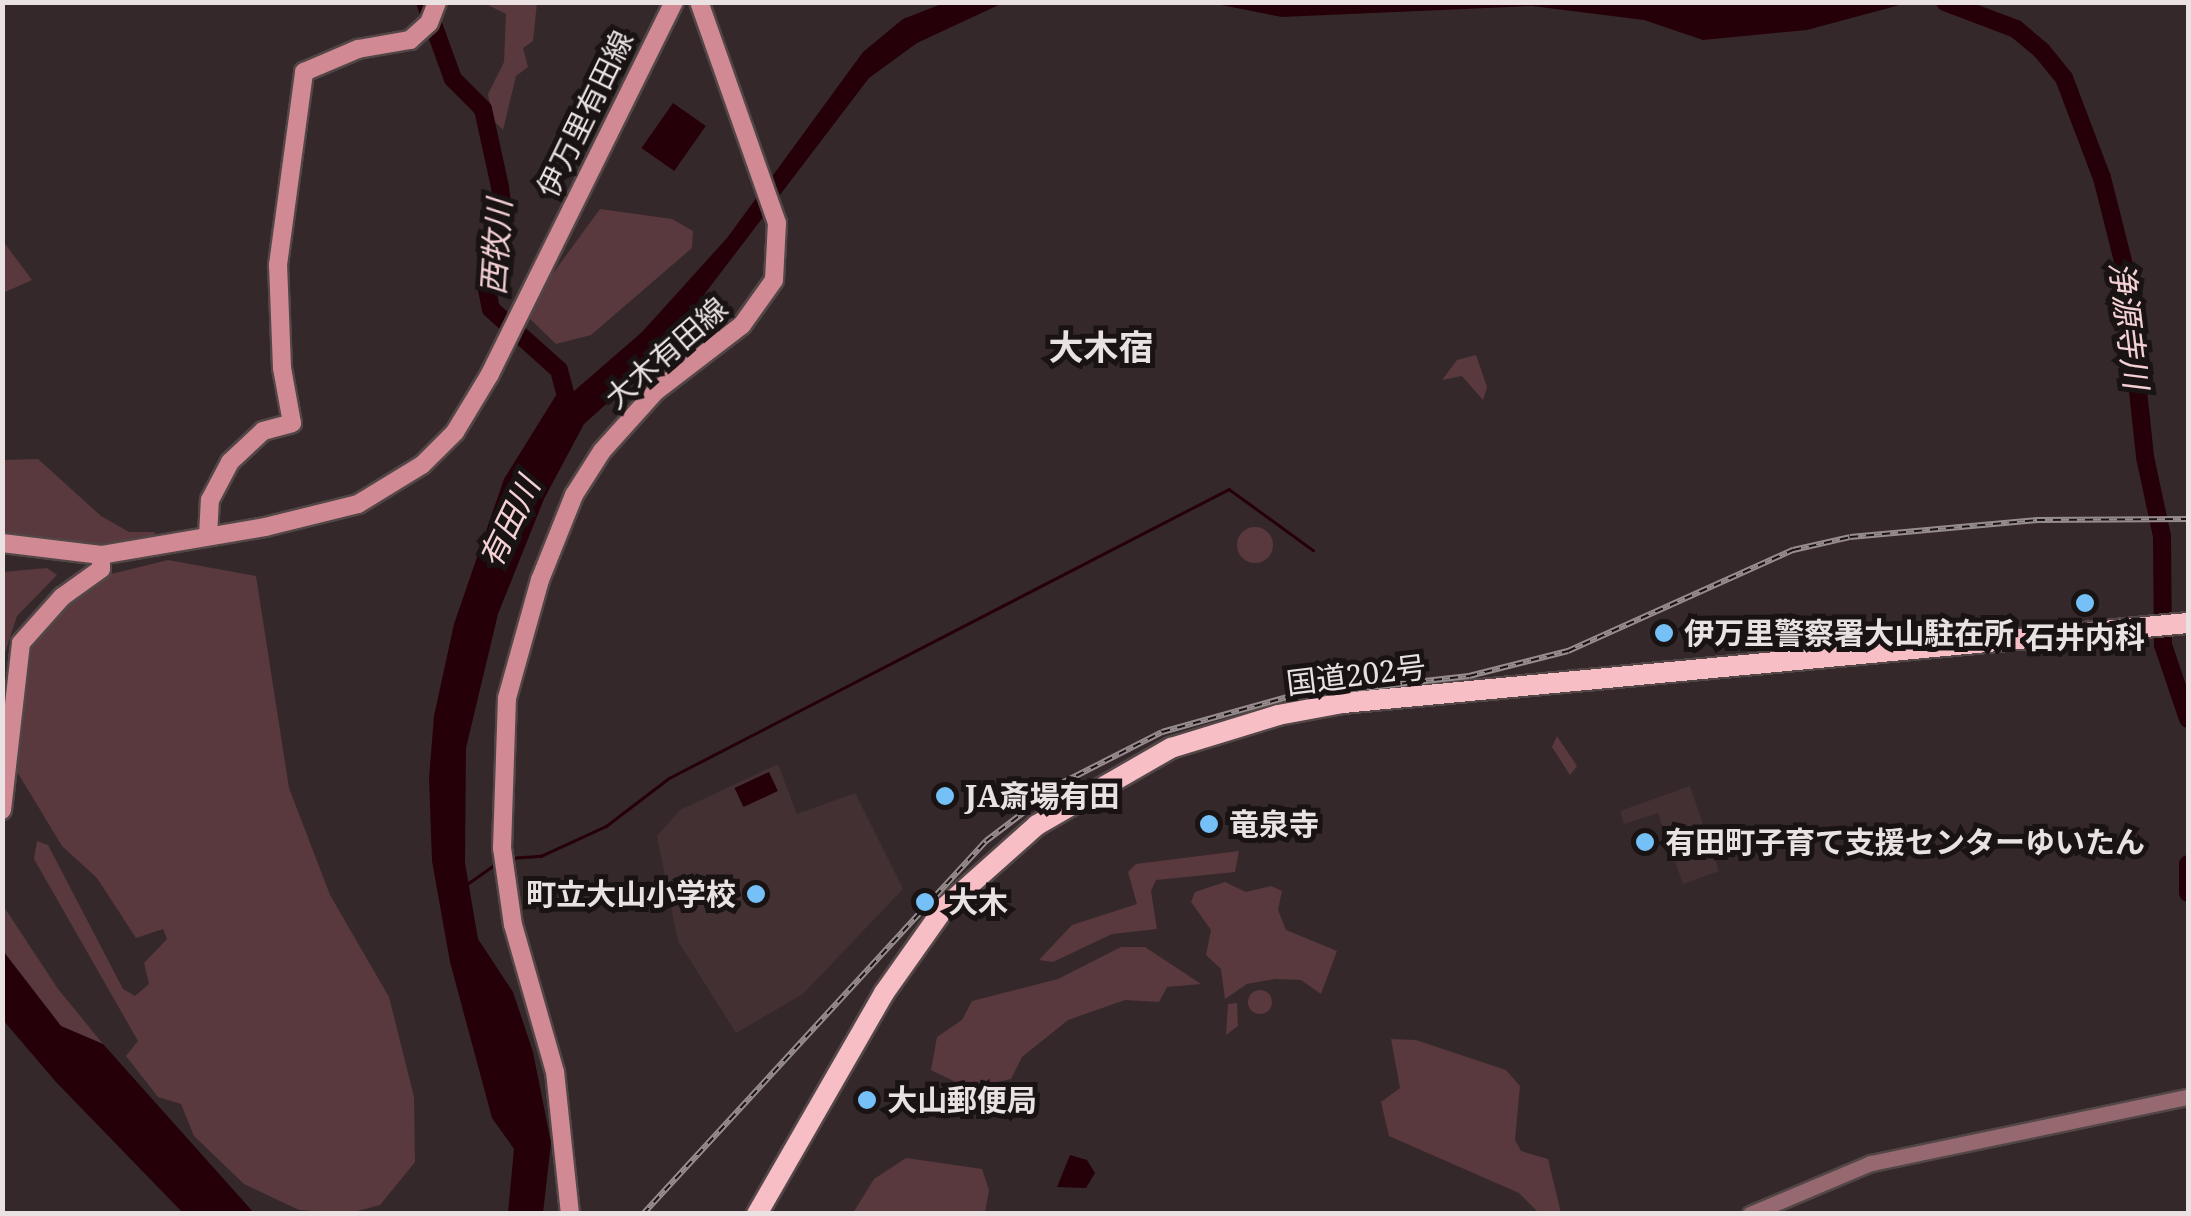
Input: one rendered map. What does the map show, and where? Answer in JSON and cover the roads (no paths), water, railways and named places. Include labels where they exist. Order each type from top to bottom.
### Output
[{"type":"highway","name":"国道202号","points":[[757,1214],[884,993],[946,907],[1038,824],[1171,748],[1278,715],[1343,704],[2184,623]]},
{"type":"main road","name":"伊万里有田線","points":[[2,543],[101,556],[331,513],[400,481],[455,432],[505,342],[674,2]]},
{"type":"main road","name":"大木有田線","points":[[570,1214],[555,1072],[513,925],[502,848],[507,698],[540,580],[574,495],[624,424],[763,302],[778,254],[777,223],[699,2]]},
{"type":"main road","points":[[208,536],[210,500],[230,462],[264,431],[292,422],[278,320],[278,265],[304,72],[358,50],[403,44],[432,14]]},
{"type":"main road","points":[[2,810],[20,643],[50,608],[100,569],[101,556]]},
{"type":"street","points":[[1750,1214],[1871,1163],[2188,1097]]},
{"type":"water","points":[[1907,2],[1807,30],[1703,40],[1644,20],[1532,6],[1282,17],[1211,3]]},
{"type":"water","name":"有田川","points":[[944,3],[1003,3],[917,43],[869,78],[652,363],[584,424],[544,499],[498,614],[466,748],[465,863],[478,939],[513,992],[533,1052],[551,1143],[543,1213],[508,1213],[514,1149],[492,1118],[450,962],[432,861],[429,778],[434,716],[454,624],[504,479],[563,384],[574,391],[642,332],[727,238],[863,52],[903,19]]},
{"type":"water","points":[[673,103],[706,126],[674,171],[641,148]]},
{"type":"water","points":[[769,772],[778,791],[743,807],[735,788]]},
{"type":"water","points":[[2,950],[61,1026],[103,1044],[254,1213],[183,1213],[56,1082],[3,1020]]},
{"type":"water","points":[[1070,1155],[1087,1160],[1095,1173],[1086,1188],[1057,1187]]},
{"type":"waterway","name":"西牧川","points":[[425,2],[453,79],[483,109],[500,187],[503,210],[486,284],[491,309],[559,370],[569,407]]},
{"type":"waterway","name":"浄源寺川","points":[[1945,2],[2016,29],[2042,51],[2064,78],[2102,178],[2125,269],[2145,457],[2162,536],[2163,645],[2188,719]]},
{"type":"waterway","points":[[509,858],[541,856],[606,826],[669,778],[1229,489],[1313,550]]},
{"type":"waterway","points":[[467,884],[497,863]]},
{"type":"waterway","name":"浄源寺川","points":[[2188,864],[2188,893]]},
{"type":"railway","points":[[643,1214],[986,841],[1062,783],[1162,732],[1291,696],[1469,676],[1568,651],[1793,550],[1850,537],[2037,520],[2188,519]]},
{"type":"place","name":"石井内科","points":[[2085,603]]},
{"type":"place","name":"伊万里警察署大山駐在所","points":[[1664,633]]},
{"type":"place","name":"JA斎場有田","points":[[945,796]]},
{"type":"place","name":"竜泉寺","points":[[1209,824]]},
{"type":"place","name":"有田町子育て支援センターゆいたん","points":[[1645,842]]},
{"type":"place","name":"町立大山小学校","points":[[756,894]]},
{"type":"place","name":"大木","points":[[925,902]]},
{"type":"place","name":"大山郵便局","points":[[867,1100]]},
{"type":"district","name":"大木宿","points":[[1101,347]]}]
